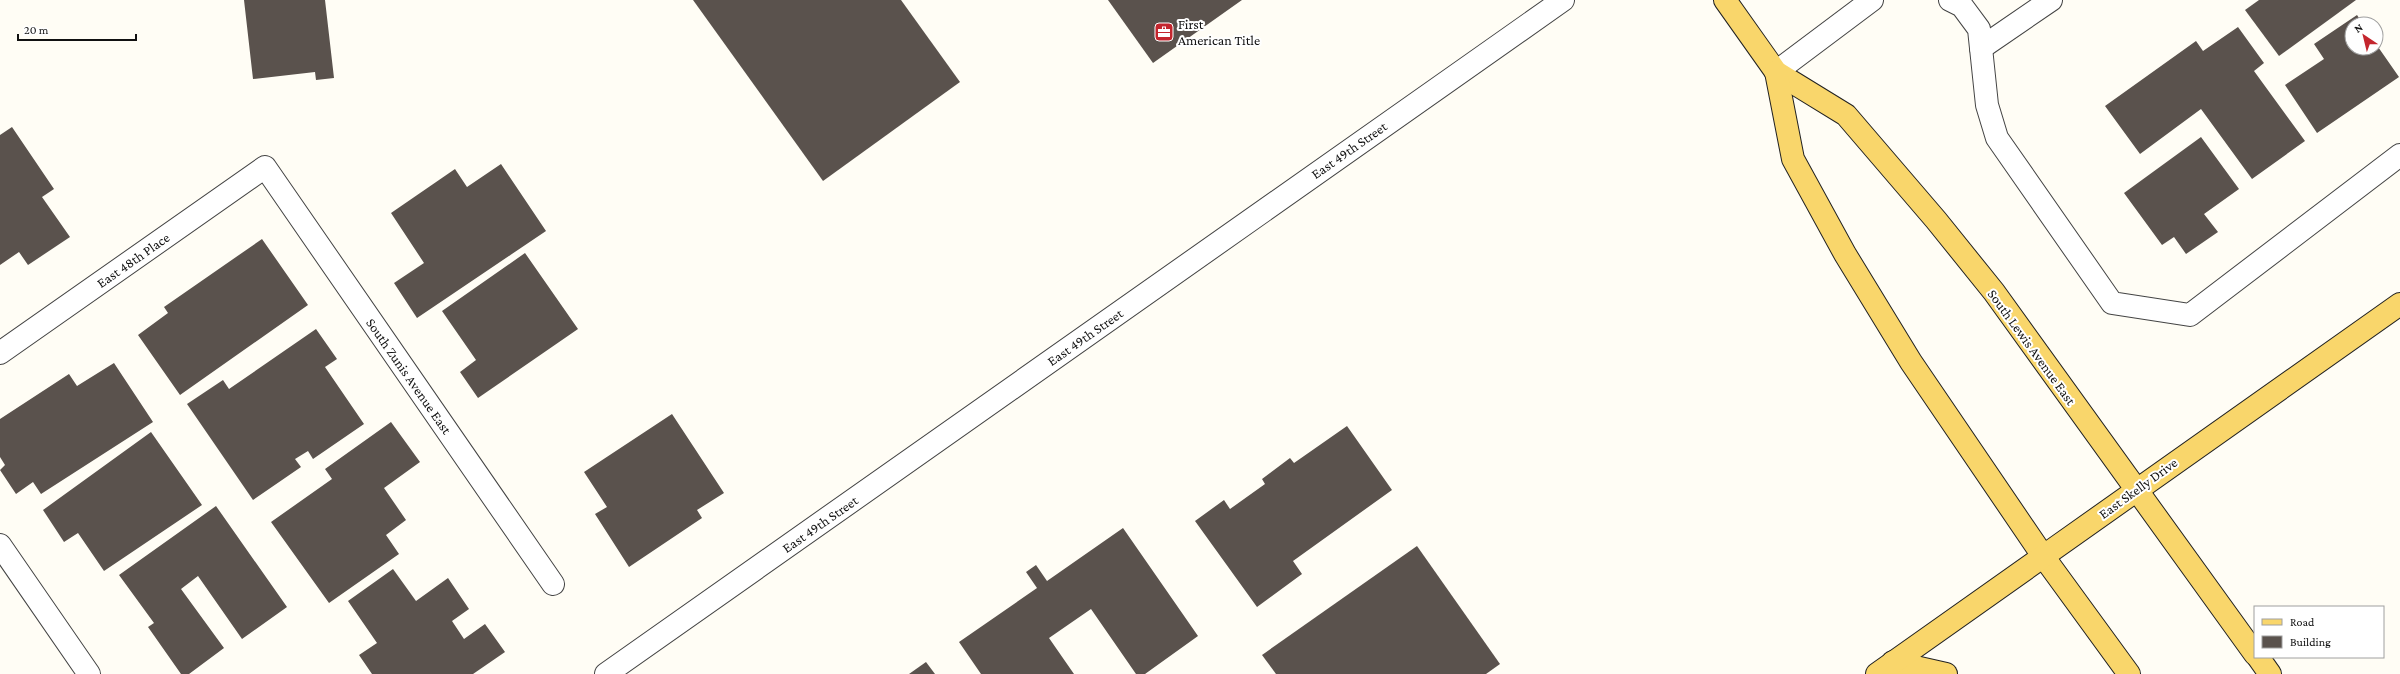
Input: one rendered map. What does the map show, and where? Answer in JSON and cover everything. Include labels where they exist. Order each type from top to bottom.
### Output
[{"type":"main road","name":"South Lewis Avenue East","points":[[1725,0],[1776,72],[1846,115],[1994,292],[2135,490],[2254,653]]},
{"type":"main road","name":"South Lewis Avenue East","points":[[1776,72],[1793,159],[1845,254],[1912,362],[2043,556],[2129,674]]},
{"type":"main road","name":"East Skelly Drive","points":[[1885,668],[2400,304]]},
{"type":"main road","points":[[2259,658],[2270,674]]},
{"type":"main road","points":[[1885,668],[1946,674]]},
{"type":"street","name":"East 49th Street","points":[[606,674],[1563,0]]},
{"type":"street","points":[[1776,72],[1872,0]]},
{"type":"street","points":[[1950,0],[1962,6],[1979,29],[1987,105],[1997,138],[2112,303],[2190,315],[2400,155]]},
{"type":"street","points":[[1981,48],[2051,0]]},
{"type":"street","name":"East 48th Place","points":[[0,353],[265,167]]},
{"type":"street","name":"South Zunis Avenue East","points":[[265,167],[553,584]]},
{"type":"street","points":[[0,545],[89,674]]},
{"type":"building","points":[[244,0],[325,0],[334,78],[316,80],[315,72],[253,79]]},
{"type":"building","points":[[693,0],[901,0],[960,82],[823,181]]},
{"type":"building","name":"First American Title","points":[[1108,0],[1242,0],[1153,63]]},
{"type":"building","points":[[2259,0],[2356,0],[2279,56],[2245,10]]},
{"type":"building","points":[[2344,24],[2344,56],[2384,55],[2399,77],[2317,133],[2285,85],[2324,59],[2314,44]]},
{"type":"building","points":[[2238,27],[2264,63],[2254,71],[2305,141],[2252,179],[2201,109],[2140,154],[2105,106],[2196,41],[2203,51]]},
{"type":"building","points":[[12,127],[54,189],[42,197],[70,237],[28,265],[19,252],[0,265],[0,135]]},
{"type":"building","points":[[2201,137],[2239,189],[2204,214],[2218,232],[2186,254],[2174,237],[2162,245],[2124,193]]},
{"type":"building","points":[[501,164],[546,231],[417,318],[394,283],[424,263],[391,213],[455,169],[467,187]]},
{"type":"building","points":[[262,239],[308,305],[180,395],[138,335],[168,313],[164,307]]},
{"type":"building","points":[[525,253],[578,329],[478,398],[460,372],[476,360],[442,311]]},
{"type":"building","points":[[316,329],[337,359],[325,367],[364,424],[313,459],[308,451],[295,459],[301,467],[253,500],[187,404],[223,380],[229,389]]},
{"type":"building","points":[[114,363],[153,422],[41,494],[33,482],[16,494],[0,470],[5,465],[0,457],[0,419],[69,374],[77,386]]},
{"type":"building","points":[[672,414],[724,493],[697,510],[702,518],[629,567],[595,514],[607,507],[584,472]]},
{"type":"building","points":[[391,422],[420,462],[384,488],[406,520],[386,535],[399,554],[329,603],[271,522],[332,479],[325,469]]},
{"type":"building","points":[[1347,426],[1392,490],[1293,561],[1302,574],[1257,607],[1195,521],[1224,500],[1230,509],[1265,484],[1262,479],[1290,458],[1294,463]]},
{"type":"building","points":[[151,432],[202,505],[104,571],[78,533],[64,542],[43,510]]},
{"type":"building","points":[[216,506],[287,607],[242,639],[198,576],[181,589],[224,648],[189,674],[181,674],[148,627],[154,623],[119,575]]},
{"type":"building","points":[[1123,528],[1198,636],[1145,674],[1136,674],[1091,609],[1049,638],[1074,674],[981,674],[959,642],[1037,588],[1026,572],[1036,565],[1047,581]]},
{"type":"building","points":[[1417,546],[1500,664],[1486,674],[1276,674],[1262,655]]},
{"type":"building","points":[[393,569],[416,601],[448,578],[469,609],[452,621],[464,639],[485,624],[505,652],[473,674],[372,674],[359,655],[377,643],[348,601]]},
{"type":"building","points":[[926,662],[935,674],[909,674]]},
{"type":"place","name":"First American Title","points":[[1164,32]]}]
